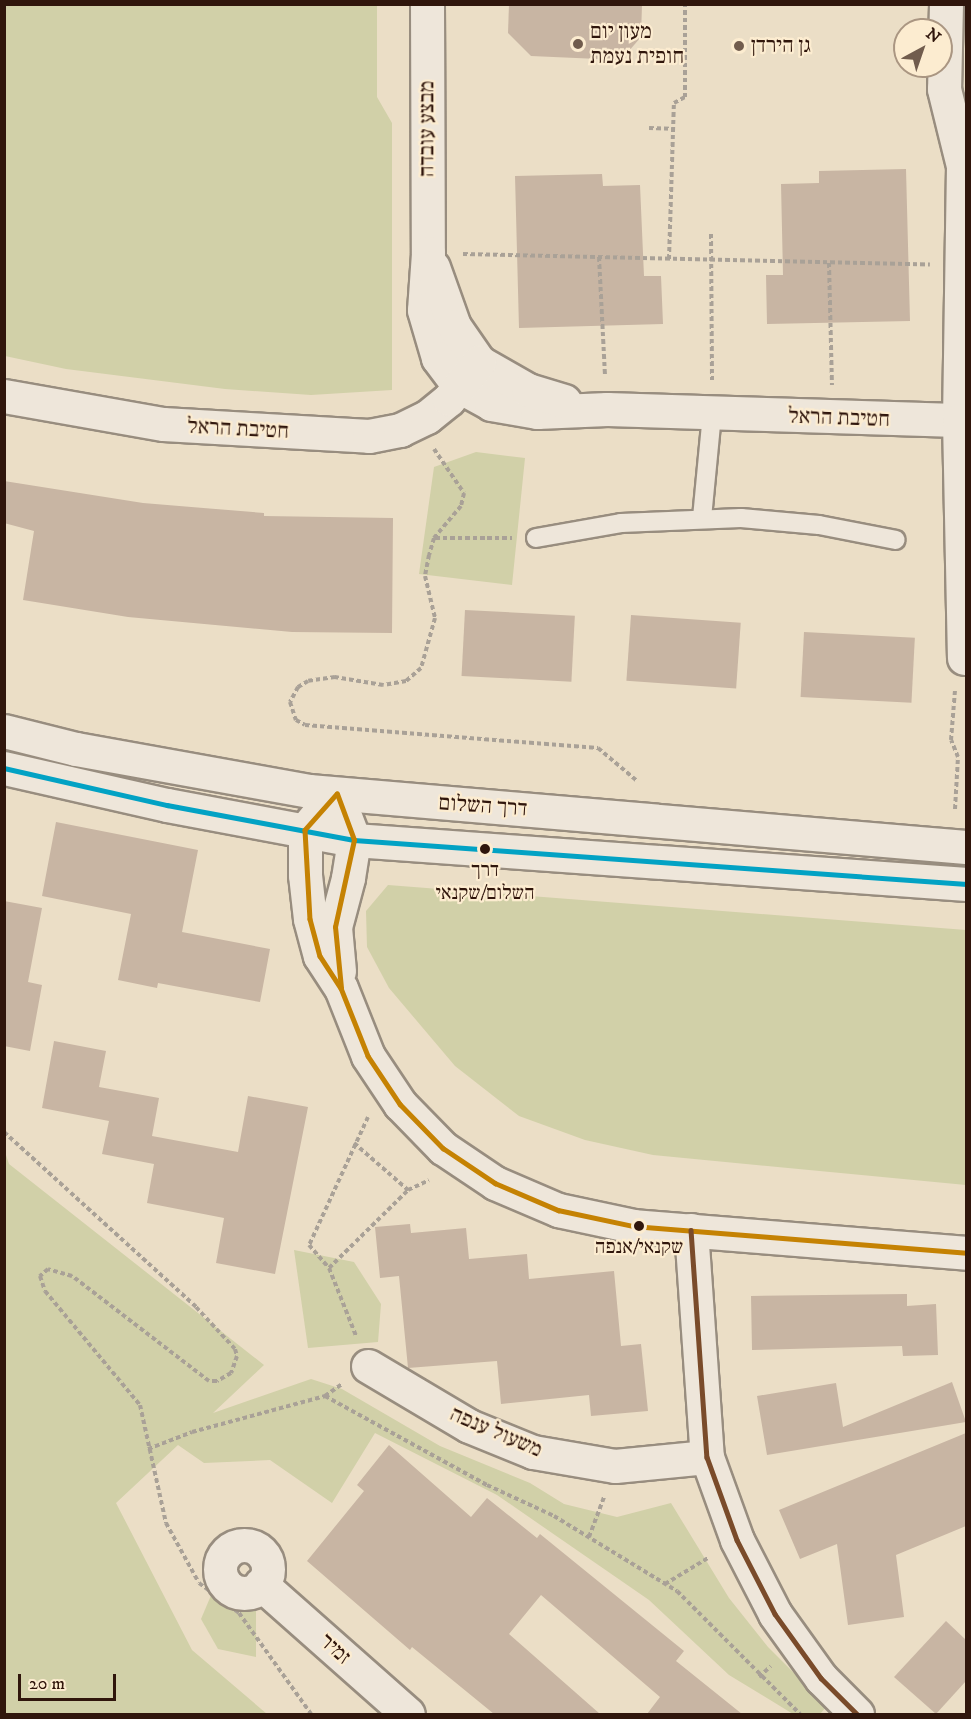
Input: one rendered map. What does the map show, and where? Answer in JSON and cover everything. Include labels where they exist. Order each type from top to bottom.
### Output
[{"type":"street","name":"מבצע עובדה","points":[[427,4],[428,253],[423,293],[427,327],[438,358],[469,374]]},
{"type":"street","points":[[946,4],[944,89],[963,166],[964,658]]},
{"type":"street","name":"חטיבת הראל","points":[[4,396],[163,424],[369,436],[400,430],[427,417],[469,374]]},
{"type":"street","name":"חטיבת הראל","points":[[469,374],[473,397],[512,409],[607,409],[833,418],[963,420]]},
{"type":"street","name":"דרך השלום","points":[[4,731],[76,749],[336,794],[966,847]]},
{"type":"street","name":"דרך השלום","points":[[4,768],[354,840],[966,884]]},
{"type":"street","points":[[341,988],[335,927],[348,878],[354,840],[336,794],[305,830],[305,874],[310,918],[320,956],[341,988],[368,1056],[400,1104],[443,1148],[495,1183],[558,1210],[633,1226],[966,1253]]},
{"type":"street","points":[[691,1230],[706,1457],[737,1540],[775,1614],[822,1678],[857,1714]]},
{"type":"street","name":"משעול ענפה","points":[[368,1366],[469,1426],[533,1452],[615,1466],[706,1457]]},
{"type":"street","name":"זמיר","points":[[261,1584],[408,1714]]},
{"type":"lane","points":[[702,518],[711,414]]},
{"type":"lane","points":[[536,538],[621,523],[702,518],[799,523],[896,540]]},
{"type":"path","points":[[669,259],[674,103],[685,97],[685,4]]},
{"type":"path","points":[[649,128],[672,129]]},
{"type":"path","points":[[711,234],[711,414]]},
{"type":"path","points":[[428,253],[963,265]]},
{"type":"path","points":[[599,257],[607,409]]},
{"type":"path","points":[[829,263],[833,418]]},
{"type":"path","points":[[427,439],[464,493],[461,506],[434,538],[425,576],[435,618],[421,668],[406,681],[382,685],[336,677],[309,681],[293,693],[290,702],[296,720],[305,725],[598,748],[636,780]]},
{"type":"path","points":[[434,538],[536,538]]},
{"type":"path","points":[[952,699],[951,740],[958,757],[955,810]]},
{"type":"path","points":[[4,1132],[196,1307],[235,1349],[237,1356],[231,1373],[217,1381],[209,1381],[72,1276],[55,1269],[44,1271],[40,1280],[45,1291],[140,1405],[166,1523],[199,1583],[239,1613],[311,1714]]},
{"type":"path","points":[[329,1268],[408,1190],[354,1143],[309,1245],[329,1268],[368,1366]]},
{"type":"path","points":[[148,1449],[192,1432],[326,1396],[589,1537],[677,1591],[800,1714]]},
{"type":"path","points":[[589,1537],[615,1466]]},
{"type":"path","points":[[665,1584],[737,1540]]},
{"type":"green space","points":[[5,4],[377,5],[377,97],[392,123],[392,390],[311,395],[225,389],[66,369],[5,356]]},
{"type":"green space","points":[[476,452],[525,458],[512,585],[419,574],[434,467]]},
{"type":"green space","points":[[388,885],[966,930],[966,1185],[653,1155],[585,1140],[519,1116],[455,1066],[389,988],[367,947],[366,911]]},
{"type":"green space","points":[[4,1149],[9,1164],[264,1365],[213,1413],[311,1379],[342,1389],[440,1446],[530,1483],[564,1504],[617,1517],[671,1503],[729,1598],[768,1647],[827,1706],[820,1714],[793,1714],[729,1675],[649,1600],[497,1495],[375,1433],[332,1503],[270,1460],[204,1463],[178,1445],[116,1503],[192,1650],[267,1714],[5,1714]]},
{"type":"green space","points":[[294,1250],[354,1262],[381,1304],[378,1342],[308,1348]]},
{"type":"green space","points":[[215,1586],[256,1597],[256,1657],[218,1649],[201,1619]]},
{"type":"building","points":[[509,4],[642,4],[641,37],[621,60],[531,56],[508,33]]},
{"type":"building","points":[[906,169],[910,321],[767,324],[766,275],[783,275],[781,184],[819,183],[819,171]]},
{"type":"building","points":[[602,174],[603,186],[640,185],[644,276],[661,276],[663,324],[519,328],[515,176]]},
{"type":"building","points":[[4,481],[143,503],[264,513],[264,516],[393,518],[392,633],[292,632],[128,617],[23,600],[34,531],[4,523]]},
{"type":"building","points":[[465,610],[575,616],[571,682],[462,676]]},
{"type":"building","points":[[631,615],[741,623],[736,689],[626,681]]},
{"type":"building","points":[[804,632],[915,638],[911,703],[801,697]]},
{"type":"building","points":[[56,822],[198,850],[182,932],[270,949],[260,1002],[158,983],[157,988],[118,980],[131,914],[42,896]]},
{"type":"building","points":[[4,901],[42,908],[28,982],[42,985],[30,1051],[4,1046]]},
{"type":"building","points":[[54,1041],[106,1051],[99,1087],[159,1098],[152,1136],[238,1152],[248,1096],[308,1107],[275,1274],[216,1263],[224,1218],[147,1203],[154,1164],[102,1154],[109,1121],[42,1108]]},
{"type":"building","points":[[410,1224],[411,1233],[466,1228],[469,1259],[527,1254],[529,1279],[614,1271],[621,1346],[641,1344],[648,1411],[591,1416],[589,1395],[501,1404],[497,1361],[408,1368],[399,1276],[380,1278],[375,1227]]},
{"type":"building","points":[[907,1294],[907,1306],[936,1304],[938,1355],[903,1356],[902,1346],[752,1350],[751,1296]]},
{"type":"building","points":[[952,1382],[966,1422],[767,1455],[757,1396],[836,1383],[843,1427]]},
{"type":"building","points":[[966,1433],[966,1526],[896,1555],[904,1617],[848,1625],[837,1544],[800,1559],[779,1510]]},
{"type":"building","points":[[389,1445],[471,1517],[487,1498],[537,1538],[540,1534],[684,1651],[676,1661],[742,1714],[647,1714],[660,1697],[541,1595],[509,1634],[600,1714],[494,1714],[412,1647],[410,1650],[307,1561],[364,1491],[357,1485]]},
{"type":"building","points":[[946,1621],[966,1640],[966,1681],[936,1714],[894,1677]]},
{"type":"transit line","points":[[4,768],[167,805],[354,840],[966,884]]},
{"type":"transit line","points":[[341,988],[335,927],[354,840],[337,794],[305,830],[310,919],[320,956],[341,988],[368,1056],[400,1104],[443,1148],[495,1183],[558,1210],[633,1226],[966,1253]]},
{"type":"transit line","points":[[691,1230],[707,1457],[737,1540],[775,1614],[821,1678],[857,1714]]},
{"type":"place","name":"מעון יום חופית נעמת","points":[[578,44]]},
{"type":"place","name":"גן הירדן","points":[[739,46]]},
{"type":"place","name":"דרך השלום/שקנאי","points":[[485,849]]},
{"type":"place","name":"שקנאי/אנפה","points":[[639,1226]]}]
